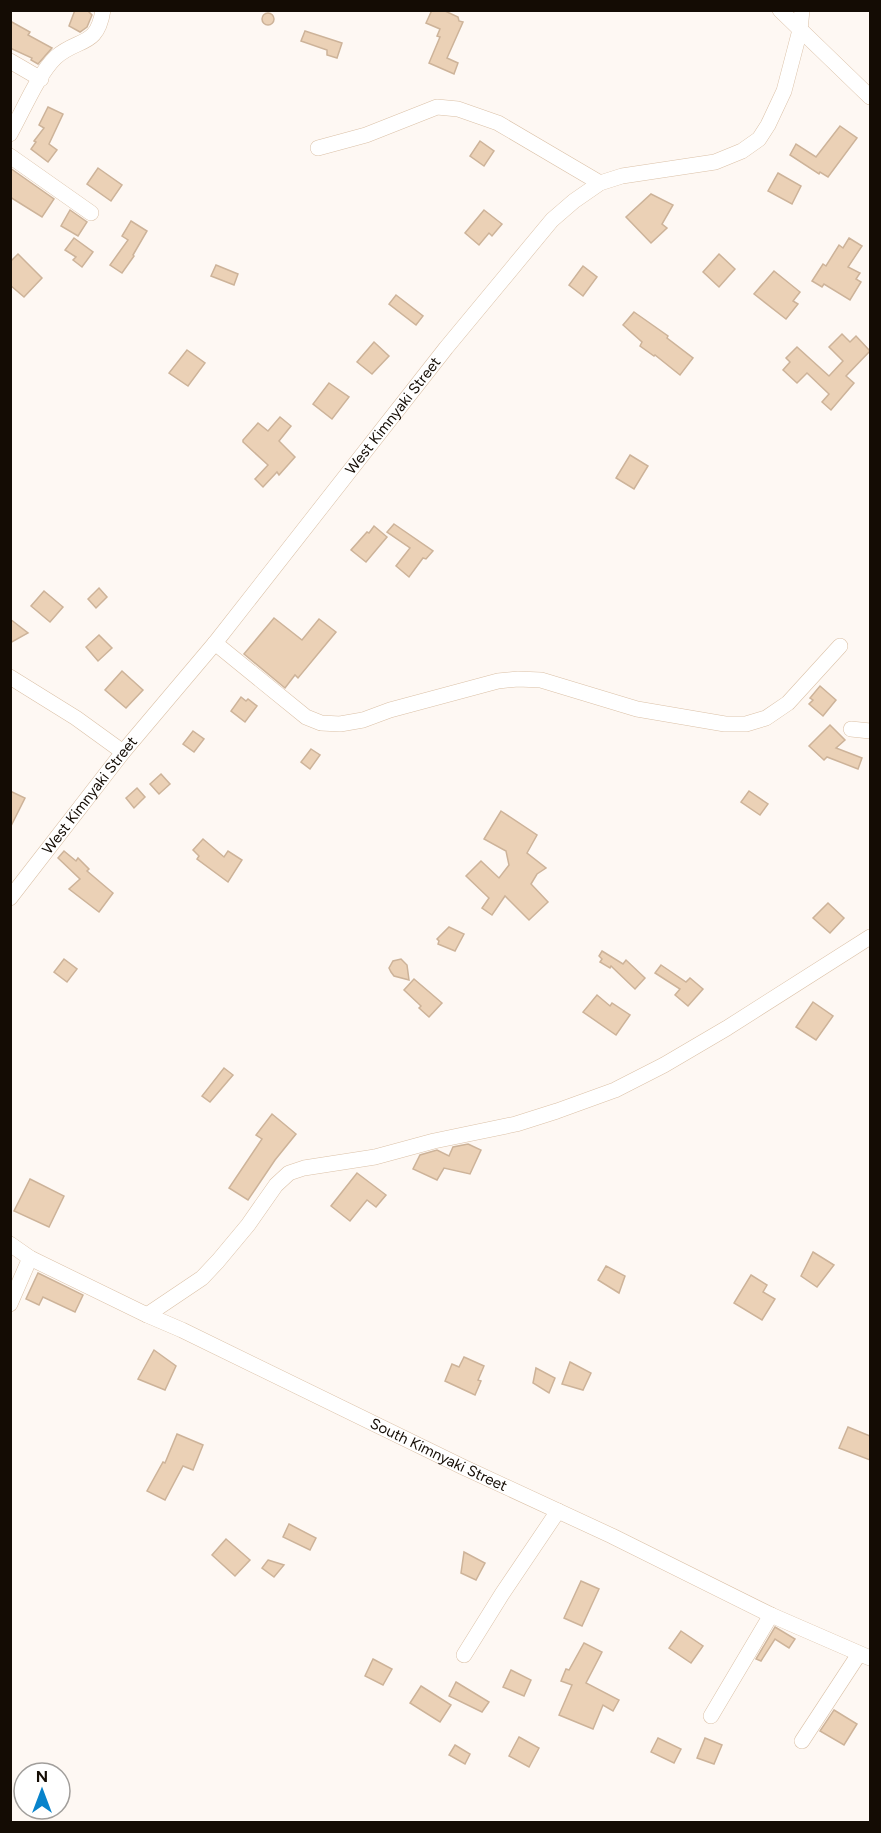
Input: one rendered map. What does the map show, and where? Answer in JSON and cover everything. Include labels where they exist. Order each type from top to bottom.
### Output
[{"type":"street","points":[[10,134],[41,78],[55,58],[95,34],[101,25],[103,10]]},
{"type":"street","points":[[780,10],[870,97]]},
{"type":"street","name":"West Kimnyaki Street","points":[[10,898],[123,752],[215,643],[446,348],[552,220],[600,183],[621,176],[715,162],[742,151],[759,139],[784,91],[800,30],[802,10]]},
{"type":"street","points":[[10,61],[41,78]]},
{"type":"street","points":[[318,148],[366,135],[437,107],[458,109],[498,123],[600,183]]},
{"type":"street","points":[[10,156],[91,213]]},
{"type":"street","points":[[215,643],[306,717],[321,723],[340,724],[363,720],[498,681],[518,679],[541,680],[636,709],[725,724],[746,724],[766,718],[788,703],[840,646]]},
{"type":"street","points":[[10,677],[76,718],[123,752]]},
{"type":"street","points":[[851,729],[870,731]]},
{"type":"street","points":[[147,1315],[202,1278],[248,1225],[276,1185],[289,1173],[304,1168],[375,1158],[435,1140],[516,1124],[615,1090],[664,1065],[727,1028],[870,937]]},
{"type":"street","name":"South Kimnyaki Street","points":[[10,1244],[30,1258],[147,1315],[681,1569],[771,1615],[865,1656]]},
{"type":"street","points":[[10,1304],[30,1258]]},
{"type":"street","points":[[464,1655],[558,1511]]},
{"type":"street","points":[[711,1716],[771,1615]]},
{"type":"street","points":[[802,1741],[865,1656]]},
{"type":"building","points":[[75,10],[87,10],[92,15],[87,27],[80,32],[69,26]]},
{"type":"building","points":[[432,10],[443,10],[463,22],[447,58],[458,63],[454,74],[429,63],[440,37],[437,36],[440,29],[426,23]]},
{"type":"building","points":[[270,13],[273,14],[273,24],[266,25],[263,24],[262,17],[263,14]]},
{"type":"building","points":[[10,21],[30,32],[28,35],[52,48],[38,64],[31,60],[32,58],[10,48]]},
{"type":"building","points":[[305,31],[342,43],[337,58],[327,55],[327,50],[301,41]]},
{"type":"building","points":[[48,107],[63,114],[49,144],[57,150],[48,162],[31,149],[44,128],[39,125]]},
{"type":"building","points":[[840,126],[857,138],[828,177],[820,172],[819,174],[790,155],[796,144],[816,157]]},
{"type":"building","points":[[480,141],[494,151],[484,166],[470,156]]},
{"type":"building","points":[[10,168],[54,199],[42,217],[10,197]]},
{"type":"building","points":[[98,168],[122,185],[111,201],[87,184]]},
{"type":"building","points":[[778,173],[801,186],[792,204],[768,191]]},
{"type":"building","points":[[651,194],[673,205],[662,224],[667,228],[651,243],[626,217]]},
{"type":"building","points":[[70,210],[87,222],[78,236],[61,226]]},
{"type":"building","points":[[484,210],[502,224],[492,236],[489,233],[479,245],[465,233]]},
{"type":"building","points":[[131,221],[147,231],[122,273],[110,265],[128,240],[122,236]]},
{"type":"building","points":[[74,238],[93,252],[82,267],[73,260],[76,257],[65,250]]},
{"type":"building","points":[[849,238],[862,246],[848,267],[860,273],[856,279],[861,282],[850,300],[824,284],[822,287],[812,281],[823,264],[826,266],[839,245],[843,248]]},
{"type":"building","points":[[18,254],[42,278],[24,297],[10,285],[10,262]]},
{"type":"building","points":[[719,254],[735,269],[719,287],[703,272]]},
{"type":"building","points":[[216,265],[238,274],[234,285],[211,276]]},
{"type":"building","points":[[583,266],[597,277],[583,296],[569,285]]},
{"type":"building","points":[[774,271],[800,292],[793,301],[798,304],[786,319],[754,294]]},
{"type":"building","points":[[396,295],[423,316],[416,325],[389,304]]},
{"type":"building","points":[[634,312],[668,336],[667,338],[693,358],[680,375],[640,346],[642,342],[623,325]]},
{"type":"building","points":[[842,334],[850,342],[856,336],[870,351],[846,376],[854,383],[831,410],[822,402],[829,394],[807,373],[797,383],[783,370],[790,362],[786,358],[797,347],[829,376],[843,361],[829,347]]},
{"type":"building","points":[[374,342],[389,356],[372,374],[357,362]]},
{"type":"building","points":[[187,350],[205,363],[188,386],[169,373]]},
{"type":"building","points":[[329,383],[349,397],[332,419],[313,404]]},
{"type":"building","points":[[280,417],[291,426],[279,441],[295,457],[279,475],[277,472],[263,487],[255,479],[268,465],[243,440],[258,423],[268,431]]},
{"type":"building","points":[[630,455],[648,466],[634,489],[616,478]]},
{"type":"building","points":[[394,524],[433,551],[426,559],[423,558],[409,577],[396,566],[410,548],[387,532]]},
{"type":"building","points":[[374,526],[387,537],[366,562],[351,550]]},
{"type":"building","points":[[99,588],[107,597],[96,608],[88,599]]},
{"type":"building","points":[[44,591],[63,607],[50,622],[31,606]]},
{"type":"building","points":[[274,618],[302,640],[319,619],[336,632],[298,678],[295,675],[285,688],[244,654]]},
{"type":"building","points":[[10,619],[28,633],[10,643]]},
{"type":"building","points":[[99,635],[112,648],[98,661],[86,647]]},
{"type":"building","points":[[122,671],[143,690],[126,708],[105,690]]},
{"type":"building","points":[[820,686],[836,700],[823,716],[809,704],[813,700],[810,698]]},
{"type":"building","points":[[241,697],[257,706],[245,722],[231,711]]},
{"type":"building","points":[[830,725],[845,740],[836,748],[862,758],[858,769],[827,757],[824,760],[809,746]]},
{"type":"building","points":[[193,731],[204,739],[194,752],[183,744]]},
{"type":"building","points":[[311,749],[320,755],[310,769],[301,762]]},
{"type":"building","points":[[161,774],[170,784],[159,794],[150,784]]},
{"type":"building","points":[[137,788],[145,797],[134,808],[126,798]]},
{"type":"building","points":[[10,791],[25,798],[10,828]]},
{"type":"building","points":[[749,791],[768,804],[760,815],[741,802]]},
{"type":"building","points":[[501,811],[537,835],[527,853],[546,868],[537,874],[531,884],[548,902],[529,920],[505,896],[492,915],[482,908],[489,898],[466,876],[481,861],[499,878],[509,865],[506,851],[484,839]]},
{"type":"building","points":[[203,839],[224,857],[228,851],[242,860],[228,882],[197,859],[199,856],[193,850]]},
{"type":"building","points":[[64,851],[76,861],[78,858],[89,869],[87,871],[113,893],[99,912],[69,889],[80,879],[58,858]]},
{"type":"building","points":[[828,903],[844,918],[830,933],[813,918]]},
{"type":"building","points":[[449,927],[464,934],[455,951],[438,944],[437,939]]},
{"type":"building","points":[[602,951],[623,964],[626,960],[645,978],[635,989],[611,966],[610,968],[600,962],[602,959],[599,956]]},
{"type":"building","points":[[64,959],[77,969],[67,982],[54,972]]},
{"type":"building","points":[[401,959],[407,965],[409,980],[394,976],[389,968],[393,961]]},
{"type":"building","points":[[661,965],[686,982],[690,978],[703,989],[688,1006],[675,995],[680,989],[655,973]]},
{"type":"building","points":[[414,979],[442,1003],[429,1017],[404,990]]},
{"type":"building","points":[[597,995],[610,1006],[612,1003],[630,1015],[616,1035],[583,1012]]},
{"type":"building","points":[[813,1002],[833,1016],[816,1040],[796,1027]]},
{"type":"building","points":[[224,1068],[233,1075],[210,1102],[202,1096]]},
{"type":"building","points":[[272,1114],[296,1134],[248,1200],[229,1188],[262,1139],[256,1135]]},
{"type":"building","points":[[468,1144],[481,1150],[470,1174],[444,1168],[437,1180],[413,1169],[420,1155],[437,1150],[449,1156],[453,1147]]},
{"type":"building","points":[[357,1173],[386,1195],[376,1207],[367,1200],[350,1221],[331,1206]]},
{"type":"building","points":[[30,1179],[64,1196],[49,1227],[14,1211]]},
{"type":"building","points":[[813,1252],[834,1265],[817,1287],[801,1276]]},
{"type":"building","points":[[606,1266],[625,1276],[619,1293],[598,1280]]},
{"type":"building","points":[[38,1273],[83,1295],[75,1312],[43,1297],[39,1305],[26,1299]]},
{"type":"building","points":[[751,1275],[767,1285],[763,1292],[775,1299],[762,1320],[734,1303]]},
{"type":"building","points":[[154,1350],[176,1366],[165,1390],[138,1379]]},
{"type":"building","points":[[464,1357],[484,1366],[475,1395],[445,1381],[452,1364],[459,1367]]},
{"type":"building","points":[[570,1362],[591,1373],[583,1390],[562,1384]]},
{"type":"building","points":[[536,1368],[555,1378],[549,1393],[533,1383]]},
{"type":"building","points":[[848,1427],[870,1436],[870,1460],[839,1448]]},
{"type":"building","points":[[177,1434],[203,1445],[193,1470],[183,1466],[165,1500],[147,1491],[163,1462],[165,1463]]},
{"type":"building","points":[[289,1524],[316,1538],[310,1550],[283,1537]]},
{"type":"building","points":[[226,1539],[250,1560],[235,1576],[212,1555]]},
{"type":"building","points":[[464,1552],[485,1563],[476,1580],[461,1573]]},
{"type":"building","points":[[268,1560],[284,1565],[274,1577],[262,1568]]},
{"type":"building","points":[[581,1581],[599,1589],[582,1626],[564,1618]]},
{"type":"building","points":[[775,1627],[795,1639],[789,1648],[775,1639],[761,1661],[756,1659]]},
{"type":"building","points":[[681,1631],[703,1646],[691,1663],[669,1648]]},
{"type":"building","points":[[584,1643],[602,1652],[586,1683],[619,1700],[613,1711],[603,1705],[593,1729],[559,1715],[572,1685],[561,1681],[566,1669],[569,1670]]},
{"type":"building","points":[[373,1659],[392,1669],[383,1685],[365,1676]]},
{"type":"building","points":[[511,1670],[531,1680],[524,1696],[503,1687]]},
{"type":"building","points":[[456,1682],[489,1702],[482,1712],[449,1696]]},
{"type":"building","points":[[421,1686],[451,1705],[440,1722],[410,1703]]},
{"type":"building","points":[[834,1710],[857,1724],[844,1745],[820,1731]]},
{"type":"building","points":[[519,1737],[539,1748],[529,1767],[509,1756]]},
{"type":"building","points":[[658,1738],[681,1749],[674,1763],[651,1752]]},
{"type":"building","points":[[705,1738],[722,1745],[714,1764],[697,1758]]},
{"type":"building","points":[[455,1745],[470,1754],[465,1764],[449,1755]]}]
